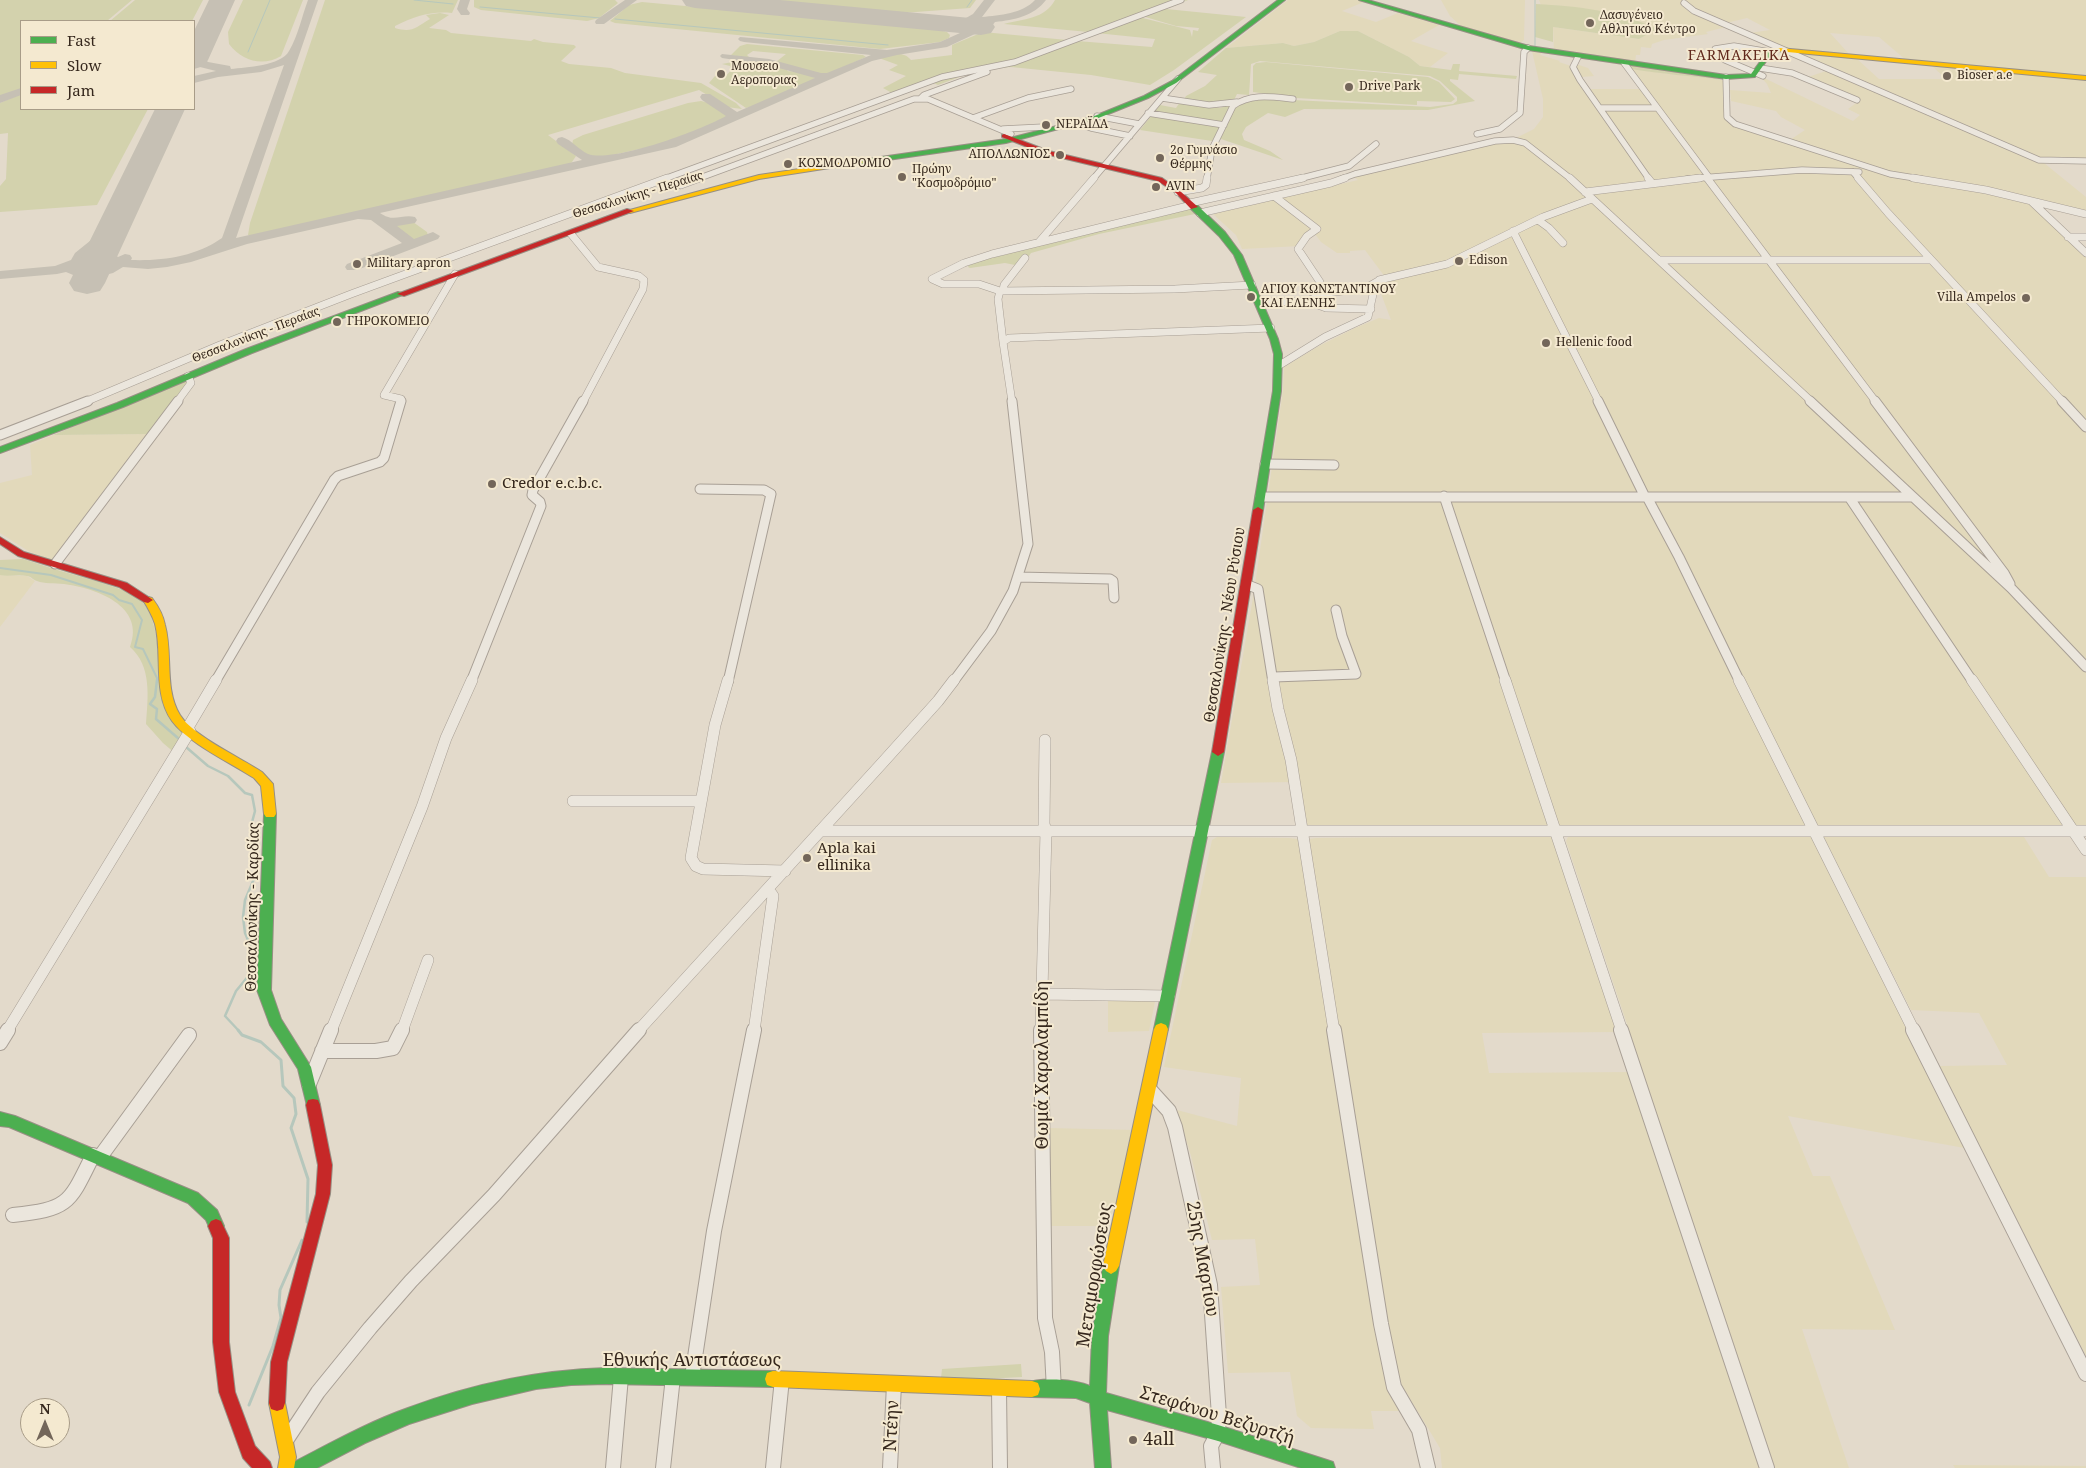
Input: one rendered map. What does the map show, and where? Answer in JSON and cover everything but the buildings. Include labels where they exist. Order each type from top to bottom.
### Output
[{"type":"main road","name":"Θεσσαλονίκης - Περαίας","points":[[0,450],[84,419],[249,351],[611,216],[713,187],[817,167],[990,143],[1099,111],[1127,101],[1186,68],[1274,0]]},
{"type":"main road","name":"Θεσσαλονίκης - Περαίας","points":[[0,442],[234,350],[556,230],[639,202],[710,182],[778,169],[1012,137],[1078,123],[1152,94],[1178,79],[1282,0]]},
{"type":"main road","points":[[1362,0],[1528,48],[1578,57],[1726,77],[1748,78],[1760,73],[1770,52],[1782,49],[2086,78]]},
{"type":"main road","name":"Θεσσαλονίκης - Νέου Ρύσιου","points":[[1012,137],[1053,154],[1152,176],[1176,191],[1228,241],[1238,255],[1271,328],[1278,354],[1277,391],[1248,585],[1224,725],[1149,1089]]},
{"type":"main road","name":"Θεσσαλονίκης - Καρδίας","points":[[0,540],[21,554],[134,589],[144,596],[151,603],[159,619],[168,701],[176,719],[189,730],[258,775],[269,789],[270,849],[264,990],[269,1013],[298,1055],[309,1084],[323,1151],[325,1178],[321,1202],[280,1362],[277,1408],[288,1457],[286,1468]]},
{"type":"main road","name":"Μεταμορφώσεως","points":[[1103,1468],[1098,1399],[1100,1336],[1111,1269],[1149,1089]]},
{"type":"main road","points":[[0,1119],[10,1121],[97,1156],[193,1198],[204,1206],[218,1225],[221,1238],[221,1342],[227,1392],[249,1452],[264,1468]]},
{"type":"main road","name":"Εθνικής Αντιστάσεως","points":[[300,1468],[366,1433],[395,1421],[483,1394],[557,1378],[692,1377],[782,1379],[999,1390],[1082,1390],[1092,1393],[1098,1399]]},
{"type":"main road","name":"Στεφάνου Βεζυρτζή","points":[[1098,1399],[1218,1433],[1321,1467]]},
{"type":"street","points":[[0,435],[61,413],[196,355],[343,297],[895,94],[955,73],[1015,62],[1181,0]]},
{"type":"street","points":[[1684,3],[1694,11],[2039,160],[2086,161]]},
{"type":"street","points":[[1770,52],[1732,47],[1721,47],[1714,52],[1725,60],[1760,73],[1792,73],[1857,100]]},
{"type":"street","points":[[1477,134],[1500,129],[1520,113],[1524,52],[1528,48]]},
{"type":"street","points":[[1578,57],[1573,67],[1652,183]]},
{"type":"street","points":[[1624,62],[1707,177],[2004,572],[2011,588]]},
{"type":"street","points":[[921,98],[924,95],[992,70]]},
{"type":"street","points":[[1726,77],[1727,115],[1732,122],[1890,174],[1977,189],[2086,214]]},
{"type":"street","points":[[1039,242],[1178,79]]},
{"type":"street","points":[[973,118],[1028,98],[1071,89]]},
{"type":"street","points":[[895,94],[911,100]]},
{"type":"street","points":[[681,185],[911,100],[921,98],[928,99],[973,118],[1012,137]]},
{"type":"street","points":[[1162,98],[1219,107],[1257,98],[1293,99]]},
{"type":"street","points":[[1176,191],[1206,186],[1214,143],[1237,102]]},
{"type":"street","points":[[1600,108],[1657,108]]},
{"type":"street","points":[[1148,113],[1224,125]]},
{"type":"street","points":[[1097,116],[1139,124]]},
{"type":"street","points":[[1078,123],[1091,128],[1130,136]]},
{"type":"street","points":[[1252,285],[1175,289],[1002,290],[979,284],[944,284],[932,280],[969,262],[1039,242],[1195,208],[1274,196],[1331,183],[1355,174],[1504,140],[1529,145],[1575,182],[1660,260],[2011,588],[2086,667]]},
{"type":"street","points":[[1195,208],[1255,190],[1349,166],[1376,144]]},
{"type":"street","points":[[737,152],[750,159]]},
{"type":"street","points":[[1585,192],[1707,177],[1808,169],[1867,172],[1873,169]]},
{"type":"street","points":[[1853,172],[1931,260],[2086,427]]},
{"type":"street","points":[[1274,196],[1317,229],[1307,236],[1298,249],[1320,282],[1322,295]]},
{"type":"street","points":[[1259,302],[1307,301],[1322,295],[1366,288],[1379,280],[1447,264],[1514,230],[1592,199]]},
{"type":"street","points":[[2031,201],[2086,253]]},
{"type":"street","points":[[1538,220],[1549,228],[1563,243]]},
{"type":"street","points":[[1514,230],[2086,1374]]},
{"type":"street","points":[[309,1084],[422,806],[446,738],[478,667],[532,531],[541,506],[540,502],[532,495],[533,490],[583,402],[643,289],[644,280],[639,276],[598,267],[571,234]]},
{"type":"street","points":[[2068,237],[2086,237]]},
{"type":"street","points":[[285,1443],[318,1392],[393,1302],[494,1195],[672,992],[785,871],[938,701],[973,656],[1006,606],[1027,551],[1027,525],[1006,339],[998,299],[1005,283],[1025,258]]},
{"type":"street","points":[[1660,260],[1931,260]]},
{"type":"street","points":[[0,1043],[189,730],[334,480],[338,476],[380,462],[384,458],[401,402],[398,398],[384,395],[455,274]]},
{"type":"street","points":[[1278,366],[1325,338],[1368,317],[1374,290],[1379,280]]},
{"type":"street","points":[[1307,301],[1326,308],[1371,309]]},
{"type":"street","points":[[1006,339],[1271,328]]},
{"type":"street","points":[[55,564],[189,387],[191,383],[188,376]]},
{"type":"street","points":[[1265,464],[1334,465]]},
{"type":"street","points":[[700,490],[764,490],[771,494],[735,656],[715,725],[692,850],[692,862],[696,866],[717,870],[785,871]]},
{"type":"street","points":[[1444,496],[1768,1468]]},
{"type":"street","points":[[1260,497],[1912,497]]},
{"type":"street","points":[[1849,497],[2086,850]]},
{"type":"street","points":[[1018,578],[1110,579],[1113,581],[1114,598]]},
{"type":"street","points":[[1248,585],[1258,589],[1278,709],[1290,760],[1303,831],[1381,1324],[1394,1387],[1419,1430],[1428,1468]]},
{"type":"street","points":[[1274,677],[1356,674],[1342,636],[1336,610]]},
{"type":"street","name":"Θωμά Χαραλαμπίδη","points":[[1045,740],[1044,824],[1046,831],[1042,994],[1045,1318],[1052,1352],[1054,1390]]},
{"type":"street","points":[[573,801],[701,801]]},
{"type":"street","points":[[820,831],[2086,831]]},
{"type":"street","points":[[692,1377],[714,1231],[738,1115],[765,958],[773,896],[768,889]]},
{"type":"street","points":[[322,1051],[385,1050],[393,1048],[403,1029],[428,960]]},
{"type":"street","points":[[1042,994],[1169,996]]},
{"type":"street","points":[[13,1215],[40,1212],[65,1204],[97,1156],[189,1035]]},
{"type":"street","name":"25ης Μαρτίου","points":[[1149,1089],[1169,1111],[1175,1127],[1204,1252],[1212,1305],[1219,1416],[1218,1433],[1211,1446],[1213,1468]]},
{"type":"street","points":[[613,1468],[621,1377]]},
{"type":"street","points":[[663,1468],[673,1377]]},
{"type":"street","points":[[773,1468],[782,1379]]},
{"type":"street","name":"Ντέην","points":[[890,1468],[894,1384]]},
{"type":"street","points":[[999,1390],[1000,1468]]},
{"type":"shaded area","points":[[1288,0],[1358,0],[1364,2],[1342,11],[1376,22],[1398,13],[1439,25],[1411,41],[1448,53],[1430,67],[1420,66],[1409,57],[1358,31],[1340,31],[1314,42],[1294,46],[1283,43],[1226,48]]},
{"type":"shaded area","points":[[1441,0],[1525,0],[1524,40],[1518,44],[1473,33],[1450,16]]},
{"type":"shaded area","points":[[1539,0],[2086,0],[2086,77],[1907,61],[1879,37],[1830,33],[1850,55],[1784,48],[1750,33],[1770,30],[1747,18],[1726,23],[1726,27],[1706,32],[1708,34],[1664,40],[1652,44],[1651,48],[1641,47],[1640,55],[1636,55],[1635,63],[1554,52],[1553,27],[1639,39],[1657,29],[1562,6],[1541,5]]},
{"type":"shaded area","points":[[1532,51],[1542,53],[1540,55],[1571,66],[1576,64],[1588,68],[1594,76],[1582,77],[1590,89],[1646,89],[1631,69],[1722,80],[1725,83],[1725,119],[1879,173],[2032,203],[2086,253],[2086,825],[1305,827],[1296,782],[1221,783],[1254,592],[1283,390],[1284,367],[1319,346],[1355,328],[1379,318],[1391,320],[1380,291],[1381,287],[1388,281],[1365,250],[1337,253],[1321,242],[1312,230],[1300,246],[1242,249],[1236,235],[1213,214],[1358,180],[1354,177],[1516,138],[1534,129],[1543,117],[1543,99]]},
{"type":"shaded area","points":[[1788,51],[1856,58],[1879,79],[1946,79],[1930,64],[2086,80],[2086,161],[2047,161]]},
{"type":"shaded area","points":[[1829,70],[2044,163],[2086,197],[2086,213],[1900,175],[1790,140],[1805,130],[1781,117],[1776,111],[1731,101],[1730,90],[1771,93],[1767,84],[1760,76],[1853,121],[1860,115],[1848,109],[1859,101],[1805,78]]},
{"type":"shaded area","points":[[152,434],[57,559],[51,560],[30,552],[0,533],[0,483],[32,475],[30,445],[53,435]]},
{"type":"shaded area","points":[[0,575],[27,576],[35,581],[0,627]]},
{"type":"shaded area","points":[[1552,836],[1621,1032],[1482,1033],[1489,1073],[1635,1072],[1764,1468],[1442,1468],[1440,1448],[1401,1384],[1396,1371],[1308,843],[1309,839]]},
{"type":"shaded area","points":[[1823,836],[2024,837],[2049,877],[2086,877],[2086,1356],[1939,1066],[2007,1065],[1979,1013],[1911,1010]]},
{"type":"shaded area","points":[[1217,837],[1289,838],[1297,839],[1301,843],[1402,1411],[1371,1411],[1374,1429],[1311,1428],[1297,1416],[1290,1372],[1228,1373],[1221,1287],[1260,1285],[1255,1239],[1212,1240],[1191,1156],[1177,1110],[1237,1126],[1241,1078],[1164,1067],[1212,840]]},
{"type":"shaded area","points":[[1568,837],[1812,837],[1970,1149],[1788,1116],[1813,1176],[1830,1176],[1895,1330],[1802,1329],[1849,1468],[1775,1468],[1566,841]]},
{"type":"shaded area","points":[[1108,996],[1156,997],[1149,1031],[1108,1032]]},
{"type":"shaded area","points":[[1047,1128],[1136,1130],[1109,1226],[1048,1226]]},
{"type":"shaded area","points":[[1953,1465],[2086,1466],[2086,1468],[1955,1468]]},
{"type":"green space","points":[[0,0],[132,0],[108,20],[20,20],[20,89],[0,97]]},
{"type":"green space","points":[[135,0],[203,0],[193,20],[111,20]]},
{"type":"green space","points":[[243,0],[303,0],[281,56],[260,62],[240,55],[229,44],[228,32]]},
{"type":"green space","points":[[325,0],[458,0],[452,13],[440,13],[449,15],[429,28],[446,30],[451,33],[531,41],[534,39],[543,42],[574,45],[576,47],[561,61],[569,64],[611,68],[625,73],[701,83],[736,103],[742,109],[727,107],[699,90],[548,135],[576,156],[572,162],[565,166],[255,236],[248,235],[250,223]],"holes":[[[440,13],[426,15],[430,19],[413,29],[395,28],[395,26],[402,22],[416,17],[423,15]]]},
{"type":"green space","points":[[474,0],[615,0],[618,3],[599,18],[587,21],[481,10],[474,7]]},
{"type":"green space","points":[[763,0],[976,0],[970,8],[902,13]]},
{"type":"green space","points":[[1055,0],[1175,0],[1088,32],[1004,24],[1039,15],[1051,6]]},
{"type":"green space","points":[[1186,0],[1188,0],[1166,9],[1246,17],[1174,70],[1150,85],[1091,75],[1011,67],[983,69],[1007,65],[1077,41],[1152,47],[1155,39],[1096,33],[1139,17],[1190,30],[1192,37],[1193,30],[1198,31],[1199,28],[1176,26],[1142,16]]},
{"type":"green space","points":[[642,2],[934,29],[947,32],[950,35],[949,38],[940,42],[880,49],[610,21],[629,5]]},
{"type":"green space","name":"Δασυγένειο Αθλητικό Κέντρο","points":[[1536,4],[1598,10],[1628,18],[1657,29],[1639,39],[1553,27],[1553,42],[1535,37]]},
{"type":"green space","points":[[1340,31],[1358,31],[1409,57],[1420,66],[1451,70],[1453,64],[1460,64],[1459,71],[1517,76],[1516,79],[1459,74],[1458,80],[1450,79],[1450,81],[1475,101],[1428,110],[1304,109],[1285,117],[1268,113],[1246,127],[1242,134],[1244,140],[1270,151],[1283,160],[1218,138],[1235,105],[1244,101],[1274,99],[1430,107],[1453,104],[1457,101],[1457,97],[1440,81],[1430,76],[1260,61],[1251,64],[1249,95],[1237,94],[1233,102],[1226,105],[1183,101],[1186,96],[1205,86],[1217,75],[1198,72],[1226,48],[1283,43],[1294,46],[1314,42]]},
{"type":"green space","points":[[983,32],[1067,40],[1003,64],[892,93],[883,88],[906,76],[889,70],[898,65],[879,58],[900,54],[911,60],[952,55],[952,45]]},
{"type":"green space","points":[[747,44],[863,55],[866,57],[826,75],[822,75],[776,62],[786,54],[753,51],[747,55],[749,57],[747,58],[731,55],[740,46]]},
{"type":"green space","points":[[743,60],[785,67],[788,69],[787,71],[799,71],[810,74],[816,80],[756,106],[746,108],[709,83],[715,76],[725,77],[732,69],[730,66],[722,64]]},
{"type":"green space","name":"Drive Park","points":[[1266,62],[1428,77],[1439,82],[1455,99],[1451,102],[1417,101],[1417,105],[1296,98],[1253,92],[1253,66],[1256,63]]},
{"type":"green space","points":[[1628,65],[1708,76],[1722,80],[1631,69]]},
{"type":"green space","points":[[980,69],[938,85],[931,82],[957,73]]},
{"type":"green space","points":[[20,94],[20,110],[147,110],[97,205],[0,212],[0,186],[6,179],[8,133],[0,134],[0,103]]},
{"type":"green space","points":[[701,101],[714,104],[726,111],[727,116],[722,121],[667,143],[608,156],[588,156],[572,145],[573,140],[583,135],[688,103]]},
{"type":"green space","points":[[1180,102],[1220,108],[1232,104],[1221,125],[1153,113],[1160,105],[1176,108]]},
{"type":"green space","points":[[1152,115],[1222,126],[1212,141],[1140,130]]},
{"type":"green space","points":[[1190,209],[1195,214],[1099,234],[1031,253],[1029,256],[1022,256],[1015,265],[1005,263],[968,267],[970,263]]},
{"type":"green space","points":[[413,222],[427,232],[428,236],[419,240],[409,239],[393,227],[397,223]]},
{"type":"green space","points":[[195,377],[152,434],[53,435]]},
{"type":"green space","points":[[23,559],[123,590],[138,598],[146,606],[155,631],[163,699],[172,720],[186,738],[176,754],[146,724],[147,682],[142,663],[130,647],[133,633],[131,620],[125,610],[103,595],[77,586],[40,582],[28,576],[0,575],[0,560]]},
{"type":"green space","points":[[1021,1364],[1022,1377],[964,1380],[941,1378],[942,1369]]},
{"type":"waterway","points":[[248,52],[270,0]]},
{"type":"waterway","points":[[414,0],[453,4]]},
{"type":"waterway","points":[[967,7],[972,0]]},
{"type":"waterway","points":[[1535,0],[1535,48]]},
{"type":"waterway","points":[[480,7],[600,18]]},
{"type":"waterway","points":[[615,19],[888,45]]},
{"type":"waterway","points":[[0,568],[51,575],[113,595],[119,600],[132,604],[142,620],[135,647],[143,649],[157,680]]},
{"type":"waterway","points":[[157,680],[155,697],[150,704],[157,709],[156,719],[179,739]]},
{"type":"waterway","points":[[186,747],[208,766],[228,776],[245,793],[252,795],[255,811],[251,826],[258,862],[256,874],[245,900],[243,917],[245,933],[254,954],[255,964],[250,974],[236,991],[225,1016],[239,1031]]},
{"type":"waterway","points":[[238,1030],[242,1035],[261,1042],[281,1060],[283,1086],[294,1098],[296,1114],[291,1128],[308,1179],[307,1222]]},
{"type":"waterway","points":[[249,1405],[273,1346],[281,1318],[279,1305],[280,1290],[302,1240]]},
{"type":"taxiway","points":[[294,54],[313,0]]},
{"type":"taxiway","points":[[465,0],[462,9],[465,13]]},
{"type":"taxiway","points":[[600,22],[632,0]]},
{"type":"taxiway","points":[[971,19],[977,16],[990,0]]},
{"type":"taxiway","points":[[914,21],[963,21],[1003,18],[1020,14],[1033,8],[1041,0]]},
{"type":"taxiway","points":[[897,52],[943,45],[988,24],[991,20]]},
{"type":"taxiway","points":[[744,39],[887,53],[897,52]]},
{"type":"taxiway","points":[[829,76],[868,59],[897,52]]},
{"type":"taxiway","points":[[120,262],[130,265],[167,263],[204,253],[228,240],[294,54]]},
{"type":"taxiway","points":[[195,80],[205,76],[274,65],[285,61],[294,54]]},
{"type":"taxiway","points":[[195,56],[204,65],[226,68]]},
{"type":"taxiway","points":[[726,56],[769,62],[821,76],[829,76]]},
{"type":"taxiway","points":[[216,248],[244,240],[672,144],[829,76]]},
{"type":"taxiway","points":[[0,99],[20,91]]},
{"type":"taxiway","points":[[706,97],[731,112],[732,117],[725,121]]},
{"type":"taxiway","points":[[562,141],[584,157],[601,159]]},
{"type":"taxiway","points":[[360,215],[375,216],[412,244]]},
{"type":"taxiway","points":[[383,222],[391,223],[410,220]]},
{"type":"taxiway","points":[[76,263],[80,256],[111,231]]},
{"type":"taxiway","points":[[352,267],[433,236]]},
{"type":"taxiway","points":[[106,242],[105,255],[120,262]]},
{"type":"taxiway","points":[[120,262],[125,258]]},
{"type":"taxiway","points":[[76,263],[84,260]]},
{"type":"taxiway","points":[[76,263],[72,270],[78,273],[93,274],[108,270],[120,262]]},
{"type":"taxiway","points":[[0,275],[57,270],[76,263]]},
{"type":"runway","points":[[195,58],[222,0]]},
{"type":"runway","points":[[695,0],[981,27]]},
{"type":"runway","points":[[87,283],[170,110]]},
{"type":"traffic: fast","points":[[860,162],[1006,141],[1094,118],[1146,97],[1174,82],[1282,0]]},
{"type":"traffic: fast","points":[[1362,0],[1528,48],[1726,77],[1753,76],[1770,52],[1779,50]]},
{"type":"traffic: fast","points":[[1194,207],[1222,234],[1238,255],[1274,339],[1278,354],[1277,391],[1258,510]]},
{"type":"traffic: fast","points":[[0,450],[120,405],[249,351],[401,294]]},
{"type":"traffic: fast","points":[[1161,1029],[1218,752]]},
{"type":"traffic: fast","points":[[270,814],[264,990],[275,1021],[304,1067],[313,1105]]},
{"type":"traffic: fast","points":[[0,1119],[10,1121],[193,1198],[212,1215],[216,1226]]},
{"type":"traffic: fast","points":[[1103,1468],[1098,1399],[1100,1336],[1111,1266]]},
{"type":"traffic: fast","points":[[300,1468],[359,1437],[408,1416],[472,1396],[536,1381],[606,1376],[773,1379]]},
{"type":"traffic: fast","points":[[1032,1389],[1084,1391],[1098,1399],[1218,1433],[1327,1468]]},
{"type":"traffic: slow","points":[[1779,50],[2086,78]]},
{"type":"traffic: slow","points":[[630,211],[759,177],[860,162]]},
{"type":"traffic: slow","points":[[148,600],[156,611],[160,625],[163,641],[166,691],[176,718],[190,732],[258,775],[267,784],[270,814]]},
{"type":"traffic: slow","points":[[1111,1266],[1161,1029]]},
{"type":"traffic: slow","points":[[773,1379],[1032,1389]]},
{"type":"traffic: slow","points":[[277,1403],[288,1457],[286,1468]]},
{"type":"traffic: jam","points":[[1004,136],[1047,153],[1160,179],[1194,207]]},
{"type":"traffic: jam","points":[[401,294],[630,211]]},
{"type":"traffic: jam","points":[[1218,752],[1258,510]]},
{"type":"traffic: jam","points":[[0,540],[21,554],[123,585],[148,600]]},
{"type":"traffic: jam","points":[[277,1403],[279,1362],[323,1194],[325,1165],[313,1105]]},
{"type":"traffic: jam","points":[[216,1226],[221,1238],[221,1342],[227,1392],[249,1452],[264,1468]]},
{"type":"place","name":"Δασυγένειο Αθλητικό Κέντρο","points":[[1590,23]]},
{"type":"place","name":"Μουσειο Αεροποριας","points":[[721,74]]},
{"type":"place","name":"Bioser a.e","points":[[1947,76]]},
{"type":"place","name":"Drive Park","points":[[1349,87]]},
{"type":"place","name":"ΝΕΡΑΪΔΑ","points":[[1046,125]]},
{"type":"place","name":"ΑΠΟΛΛΩΝΙΟΣ","points":[[1060,155]]},
{"type":"place","name":"2ο Γυμνάσιο Θέρμης","points":[[1160,158]]},
{"type":"place","name":"ΚΟΣΜΟΔΡΟΜΙΟ","points":[[788,164]]},
{"type":"place","name":"Πρώην \"Κοσμοδρόμιο\"","points":[[902,177]]},
{"type":"place","name":"AVIN","points":[[1156,187]]},
{"type":"place","name":"Edison","points":[[1459,261]]},
{"type":"place","name":"Military apron","points":[[357,264]]},
{"type":"place","name":"ΑΓΙΟΥ ΚΩΝΣΤΑΝΤΙΝΟΥ ΚΑΙ ΕΛΕΝΗΣ","points":[[1251,297]]},
{"type":"place","name":"Villa Ampelos","points":[[2026,298]]},
{"type":"place","name":"ΓΗΡΟΚΟΜΕΙΟ","points":[[337,322]]},
{"type":"place","name":"Hellenic food","points":[[1546,343]]},
{"type":"place","name":"Credor e.c.b.c.","points":[[492,484]]},
{"type":"place","name":"Apla kai ellinika","points":[[807,858]]},
{"type":"place","name":"4all","points":[[1133,1440]]},
{"type":"district","name":"FARMAKEIKA","points":[[1739,56]]}]
